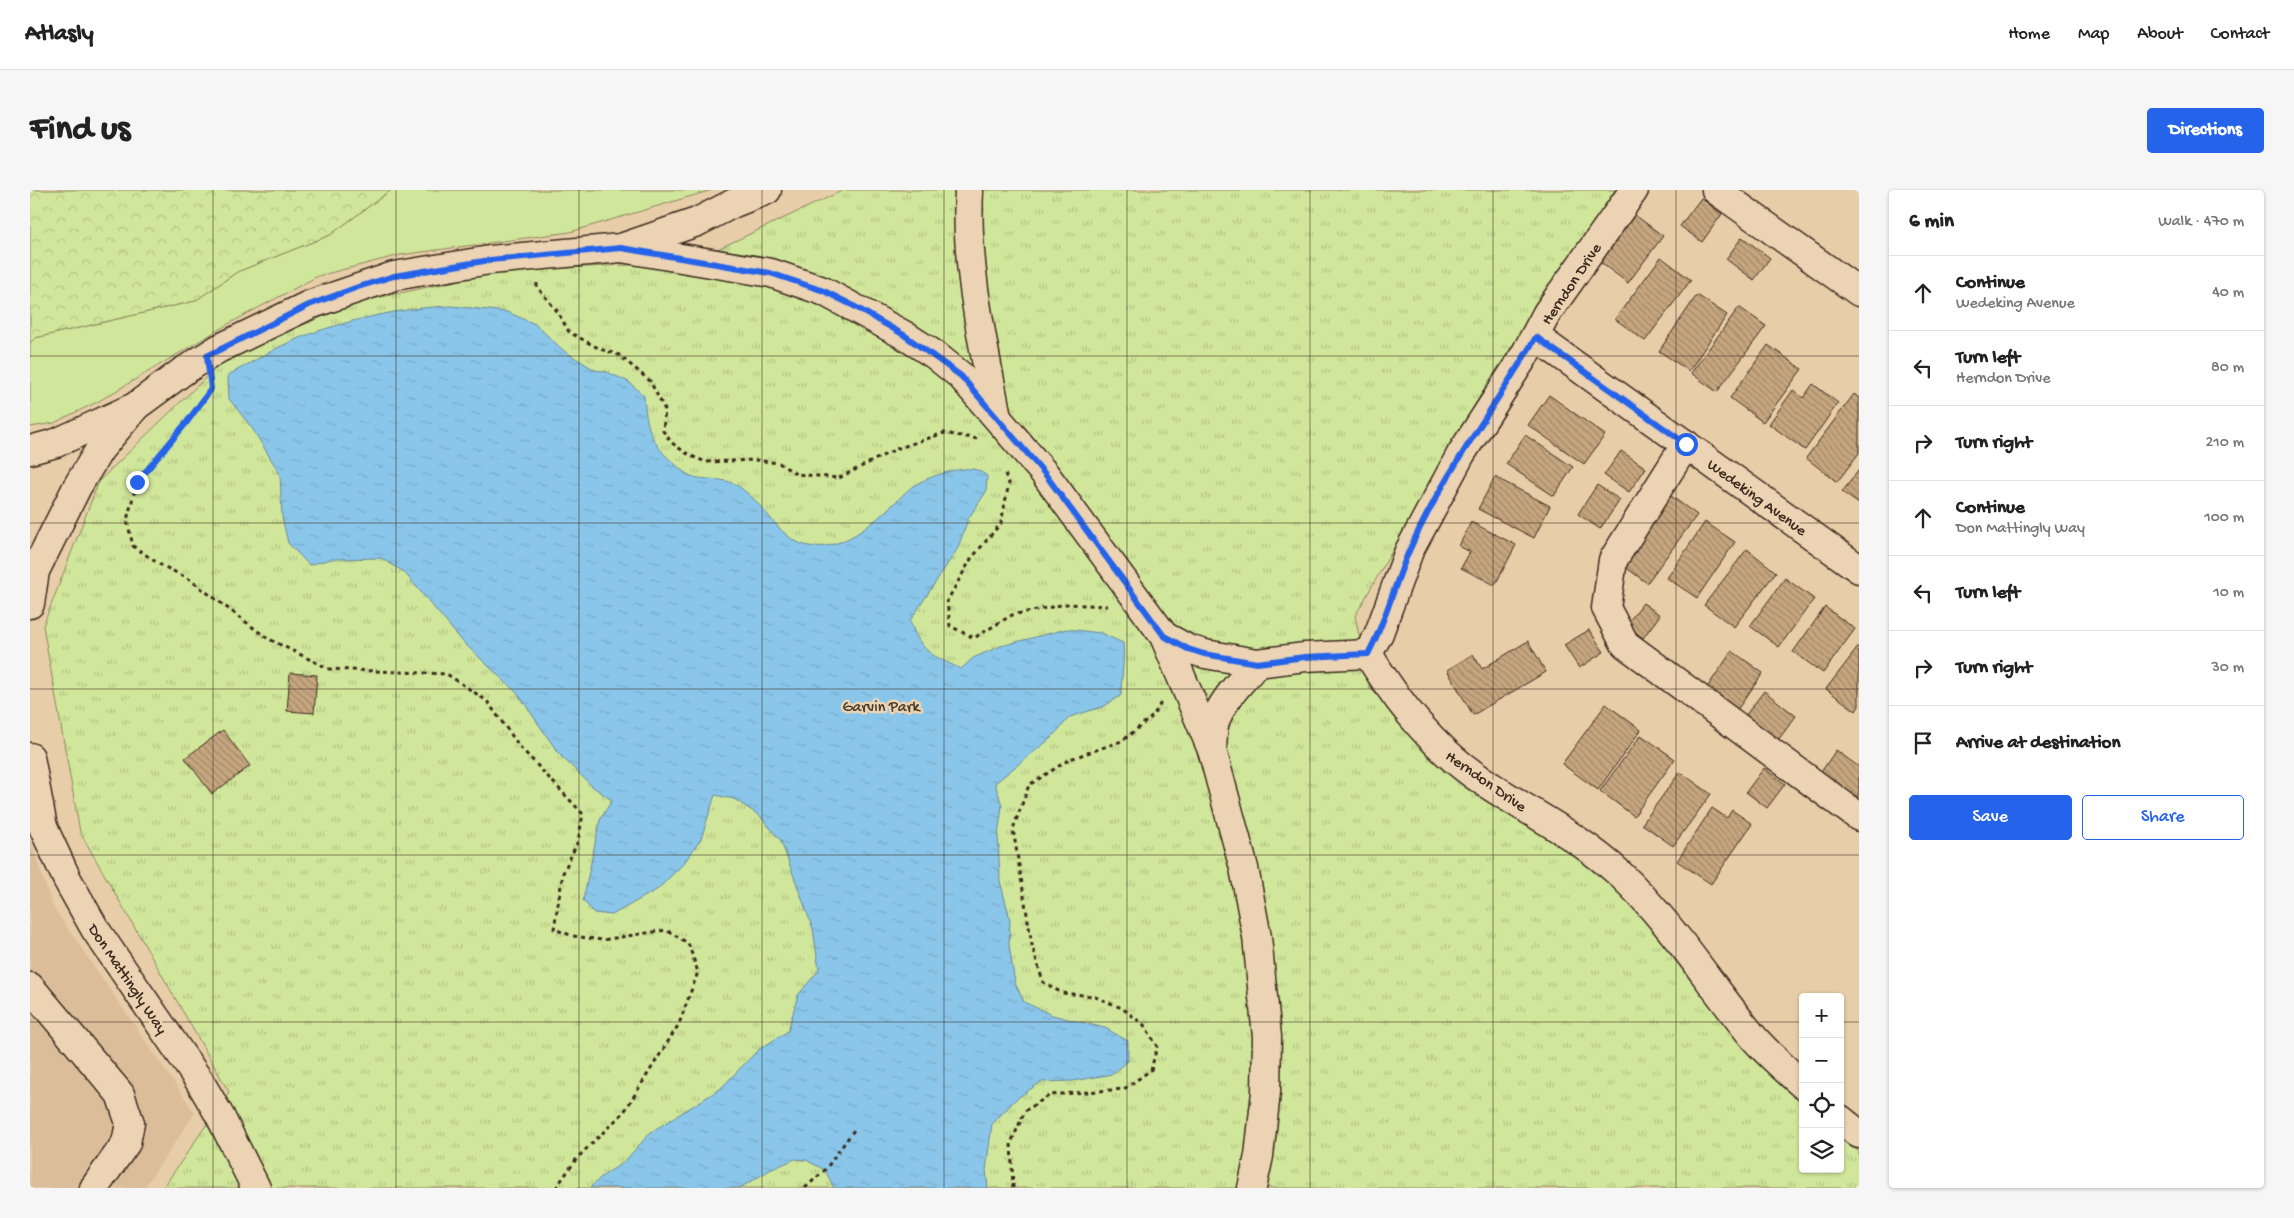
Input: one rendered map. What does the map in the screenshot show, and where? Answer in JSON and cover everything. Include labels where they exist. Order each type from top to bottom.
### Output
[{"type":"street","points":[[30,450],[56,442],[136,406],[207,356],[309,305],[358,287],[394,276],[490,260],[621,248],[697,222],[734,203],[767,190]]},
{"type":"street","points":[[969,190],[968,215],[971,275],[997,417]]},
{"type":"street","name":"Herndon Drive","points":[[1634,190],[1547,313],[1536,337],[1461,454],[1409,551],[1379,634],[1368,654],[1382,678],[1411,717],[1444,751],[1472,774],[1590,850],[1620,874],[1662,917],[1754,1038],[1801,1083]]},
{"type":"street","points":[[1716,190],[1859,292]]},
{"type":"street","points":[[621,248],[770,273],[824,291],[904,335],[935,355],[961,376],[1045,474],[1164,636],[1212,750],[1244,868],[1263,990],[1267,1037],[1266,1092],[1259,1156],[1252,1188]]},
{"type":"street","name":"Wedeking Avenue","points":[[1536,337],[1859,569]]},
{"type":"street","points":[[30,604],[33,558],[100,449],[136,406]]},
{"type":"street","points":[[1686,444],[1613,560],[1606,608],[1626,644],[1859,817]]},
{"type":"street","points":[[1164,636],[1188,649],[1204,654],[1257,663],[1305,657],[1368,654]]},
{"type":"street","points":[[1212,750],[1216,718],[1257,663]]},
{"type":"street","name":"Don Mattingly Way","points":[[30,757],[43,827],[67,879],[95,929],[200,1082],[220,1116],[256,1188]]},
{"type":"street","points":[[30,987],[120,1094],[130,1123],[126,1142],[94,1188]]},
{"type":"street","points":[[1844,1122],[1859,1134]]},
{"type":"path","points":[[534,256],[537,287],[557,311],[569,332],[600,349],[619,355],[644,374],[650,381],[665,410],[663,431],[672,443],[689,455],[706,462],[754,460],[779,463],[796,474],[840,478],[896,449],[944,433],[980,439]]},
{"type":"path","points":[[207,356],[211,389],[187,422],[137,482],[127,520],[133,546],[159,564],[189,579],[267,638],[329,669],[447,674],[487,701],[520,746],[583,814],[578,841],[563,873],[554,929],[573,936],[602,940],[666,930],[688,944],[698,972],[679,1024],[624,1112],[577,1158],[556,1188]]},
{"type":"path","points":[[1002,465],[1009,483],[1001,523],[971,559],[947,601],[950,626],[974,638],[1012,615],[1066,604],[1116,606]]},
{"type":"path","points":[[1013,1188],[1011,1142],[1025,1111],[1050,1096],[1124,1089],[1151,1070],[1157,1046],[1144,1025],[1122,1008],[1093,996],[1062,992],[1043,982],[1032,945],[1013,829],[1029,785],[1070,759],[1122,741],[1153,716],[1165,696]]},
{"type":"path","points":[[805,1188],[825,1170],[854,1130]]},
{"type":"shaded area","points":[[30,840],[53,907],[195,1113],[144,1188],[30,1188]]},
{"type":"green space","points":[[30,190],[391,190],[330,235],[237,272],[195,301],[35,338],[30,343]]},
{"type":"green space","points":[[391,190],[712,190],[570,232],[400,255],[318,276],[228,324],[99,401],[54,423],[30,427],[30,343],[35,338],[195,301],[237,272],[330,235]]},
{"type":"green space","name":"Garvin Park","points":[[844,190],[1615,190],[1487,384],[1355,616],[1370,688],[1458,778],[1614,881],[1744,1044],[1799,1095],[1799,1173],[1844,1173],[1844,1138],[1859,1152],[1859,1188],[163,1188],[229,1092],[80,832],[43,626],[99,481],[228,356],[358,302],[503,271],[690,262]]},
{"type":"water","points":[[452,306],[507,312],[535,324],[564,351],[595,370],[607,372],[629,382],[644,396],[646,417],[651,434],[668,458],[691,476],[726,481],[736,485],[761,507],[781,530],[792,539],[805,545],[821,547],[848,539],[870,524],[911,488],[928,479],[954,470],[963,469],[977,470],[987,476],[986,492],[968,519],[958,548],[910,621],[914,632],[924,647],[942,660],[961,669],[973,658],[1001,646],[1066,629],[1101,633],[1123,643],[1121,695],[1105,706],[1070,717],[1050,739],[995,783],[1002,806],[998,836],[1000,881],[1010,919],[1009,945],[1015,983],[1024,1002],[1052,1015],[1105,1028],[1128,1041],[1128,1061],[1113,1074],[1073,1081],[1041,1082],[1016,1099],[992,1124],[986,1170],[988,1188],[834,1188],[825,1170],[806,1160],[795,1159],[770,1170],[740,1188],[590,1188],[601,1177],[624,1162],[651,1132],[720,1089],[758,1050],[788,1031],[798,995],[819,970],[813,929],[781,841],[760,816],[734,799],[715,795],[701,839],[684,863],[658,889],[612,915],[594,913],[583,900],[600,820],[612,800],[593,787],[559,754],[518,694],[463,642],[404,572],[381,558],[331,559],[309,565],[288,543],[282,517],[280,474],[252,428],[229,399],[228,375],[290,342],[335,326],[394,312]]},
{"type":"building","points":[[1701,198],[1722,214],[1702,242],[1680,226]]},
{"type":"building","points":[[1627,209],[1663,236],[1628,283],[1593,257]]},
{"type":"building","points":[[1742,237],[1770,258],[1754,280],[1726,259]]},
{"type":"building","points":[[1661,257],[1691,280],[1645,341],[1615,319]]},
{"type":"building","points":[[1697,295],[1727,315],[1689,371],[1659,351]]},
{"type":"building","points":[[1739,307],[1766,326],[1717,392],[1691,373]]},
{"type":"building","points":[[1768,345],[1802,369],[1763,422],[1730,398]]},
{"type":"building","points":[[1813,384],[1838,403],[1805,450],[1769,424],[1793,390],[1803,398]]},
{"type":"building","points":[[1854,394],[1859,398],[1859,453],[1837,482],[1806,458]]},
{"type":"building","points":[[1549,395],[1605,435],[1584,464],[1528,425]]},
{"type":"building","points":[[1525,435],[1573,467],[1554,496],[1506,464]]},
{"type":"building","points":[[1621,451],[1646,468],[1629,492],[1604,475]]},
{"type":"building","points":[[1859,470],[1859,504],[1842,492]]},
{"type":"building","points":[[1495,477],[1550,506],[1534,538],[1478,509]]},
{"type":"building","points":[[1597,485],[1620,500],[1600,529],[1578,514]]},
{"type":"building","points":[[1667,493],[1697,515],[1647,583],[1617,561]]},
{"type":"building","points":[[1471,522],[1516,545],[1495,585],[1461,568],[1470,552],[1459,546]]},
{"type":"building","points":[[1705,522],[1735,542],[1697,598],[1667,578]]},
{"type":"building","points":[[1747,549],[1776,572],[1734,627],[1704,605]]},
{"type":"building","points":[[1785,578],[1814,599],[1779,647],[1750,626]]},
{"type":"building","points":[[1643,603],[1660,615],[1643,638],[1626,625]]},
{"type":"building","points":[[1825,607],[1855,629],[1823,673],[1793,652]]},
{"type":"building","points":[[1589,630],[1604,652],[1579,668],[1564,645]]},
{"type":"building","points":[[1528,641],[1546,672],[1473,715],[1447,670],[1473,654],[1482,669]]},
{"type":"building","points":[[1859,646],[1859,706],[1856,711],[1826,689]]},
{"type":"building","points":[[1732,651],[1763,673],[1737,710],[1706,689]]},
{"type":"building","points":[[290,673],[317,675],[314,713],[287,711]]},
{"type":"building","points":[[1764,691],[1796,716],[1775,744],[1742,720]]},
{"type":"building","points":[[1606,704],[1641,730],[1598,790],[1562,764]]},
{"type":"building","points":[[223,730],[250,766],[212,794],[185,758]]},
{"type":"building","points":[[1641,735],[1675,759],[1634,816],[1600,791]]},
{"type":"building","points":[[1836,750],[1859,767],[1859,794],[1854,801],[1819,775]]},
{"type":"building","points":[[1764,768],[1785,784],[1767,808],[1746,792]]},
{"type":"building","points":[[1680,772],[1711,794],[1673,846],[1642,824]]},
{"type":"building","points":[[1712,808],[1727,818],[1732,810],[1752,824],[1711,884],[1677,861]]},
{"type":"route","points":[[137,482],[187,422],[211,389],[207,356],[309,305],[394,276],[490,260],[621,248],[770,273],[824,291],[852,305],[935,355],[961,376],[1045,474],[1164,636],[1188,649],[1204,654],[1257,663],[1305,657],[1368,654],[1379,634],[1409,551],[1461,454],[1536,337],[1686,444]]}]
